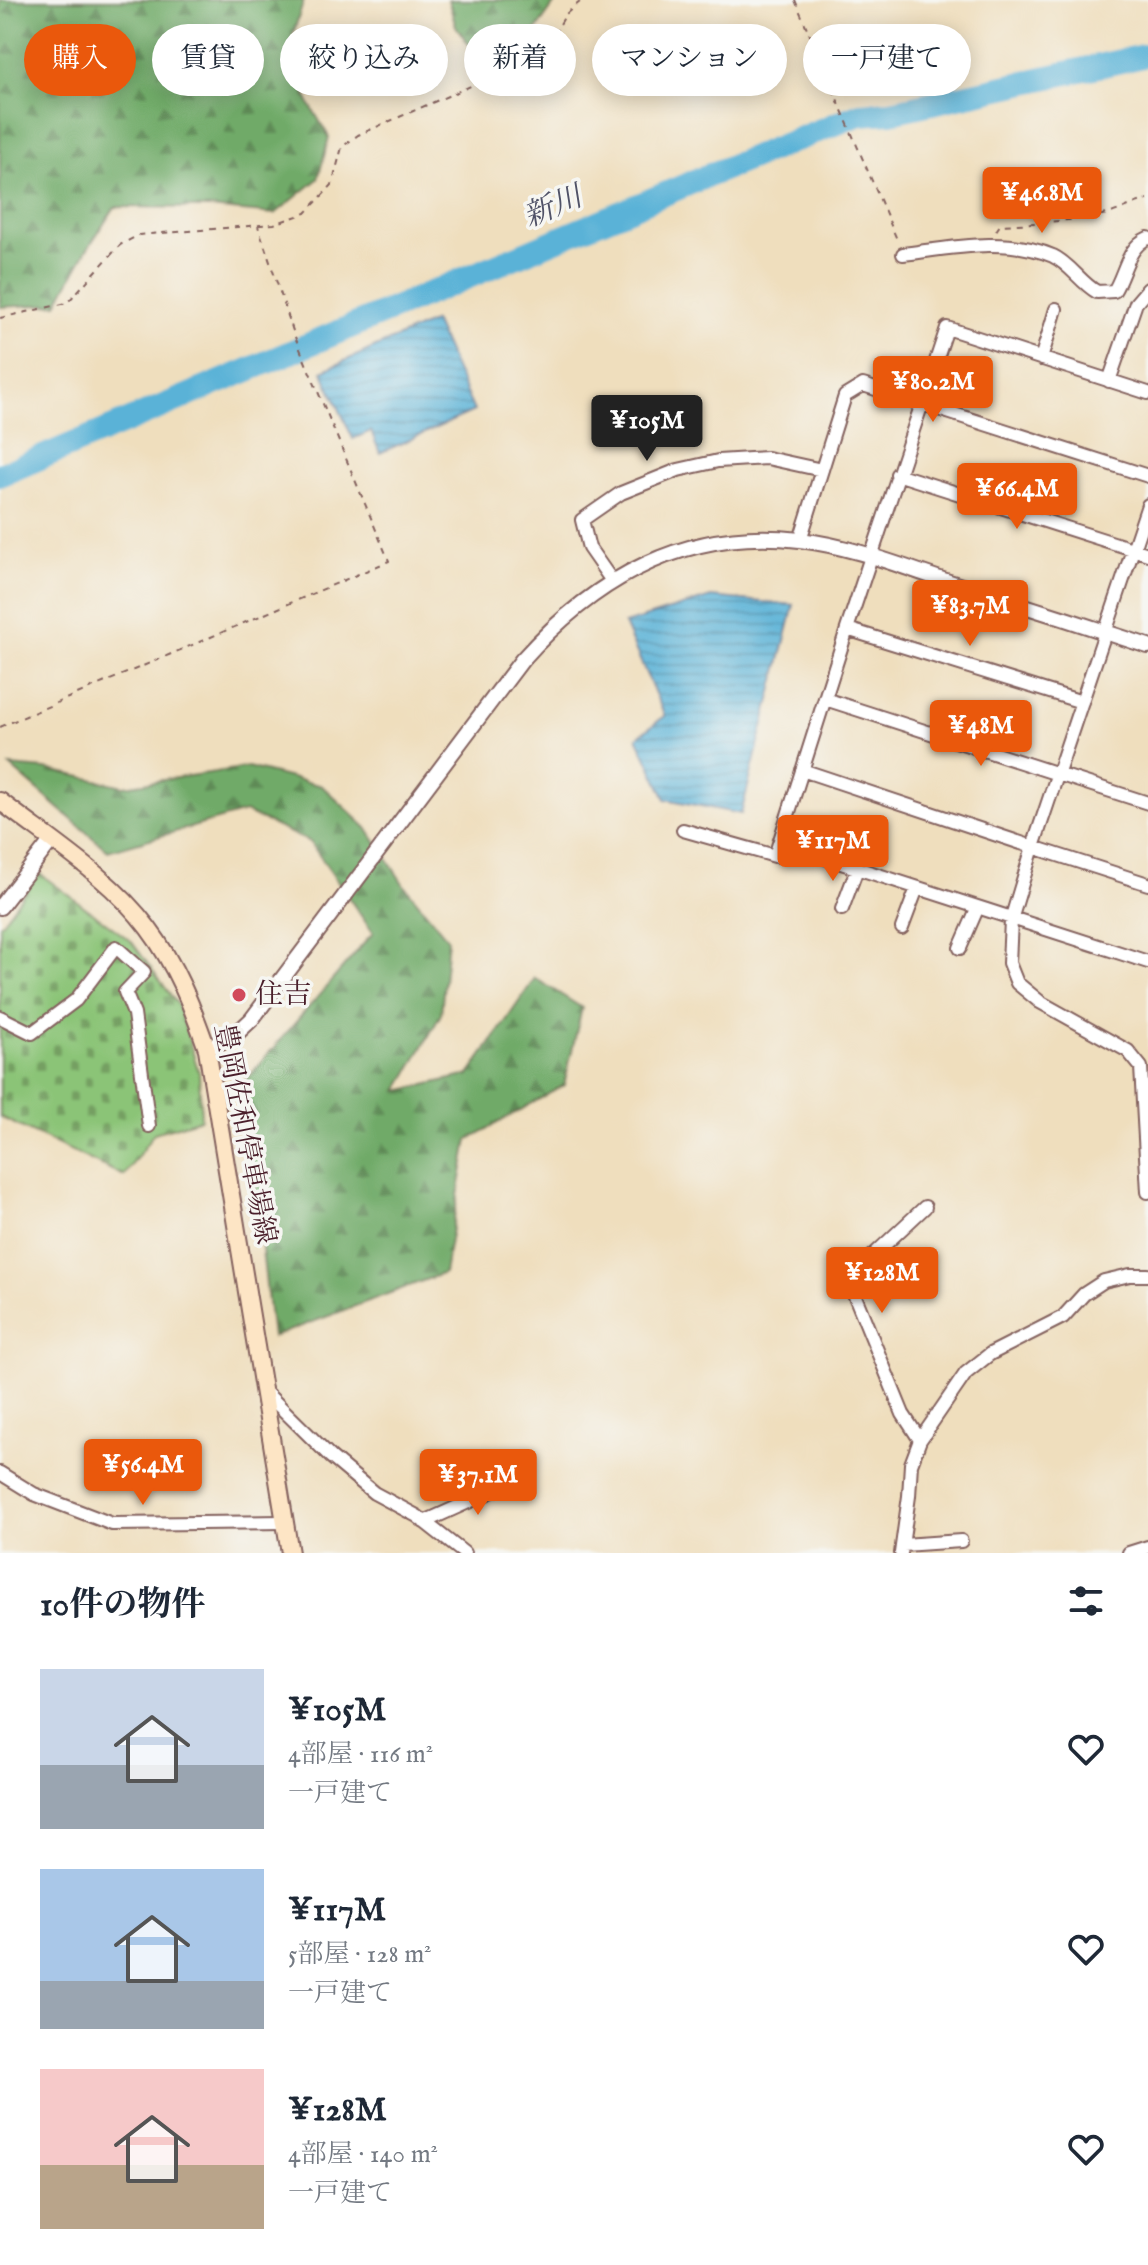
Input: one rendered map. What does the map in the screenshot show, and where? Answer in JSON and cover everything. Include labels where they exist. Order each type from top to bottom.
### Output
[{"type":"main road","name":"豊岡佐和停車場線","points":[[0,801],[102,882],[148,927],[192,1005],[207,1049],[290,1553]]},
{"type":"street","points":[[903,254],[972,245],[1022,248],[1055,257],[1097,292],[1114,291],[1122,278],[1123,266],[1142,240],[1148,238]]},
{"type":"street","points":[[1109,381],[1136,303],[1148,289]]},
{"type":"street","points":[[1041,359],[1056,309]]},
{"type":"street","points":[[683,830],[775,856],[947,328],[1148,393]]},
{"type":"street","points":[[800,540],[845,396],[863,385],[1148,476]]},
{"type":"street","points":[[612,581],[589,548],[582,520],[621,493],[678,470],[718,461],[767,458],[822,470]]},
{"type":"street","points":[[897,474],[1148,554]]},
{"type":"street","points":[[1148,505],[1033,847],[1011,920],[1009,963],[1017,983],[1040,1002],[1128,1051],[1141,1067],[1148,1192]]},
{"type":"street","points":[[207,1049],[235,1035],[252,1019],[522,660],[575,606],[646,563],[721,540],[760,537],[800,540],[871,556],[1148,646]]},
{"type":"street","points":[[847,629],[1082,702]]},
{"type":"street","points":[[825,699],[1148,803]]},
{"type":"street","points":[[802,770],[1148,884]]},
{"type":"street","points":[[0,907],[51,841]]},
{"type":"street","points":[[779,843],[1148,962]]},
{"type":"street","points":[[842,909],[857,869]]},
{"type":"street","points":[[902,928],[917,888]]},
{"type":"street","points":[[960,948],[977,909]]},
{"type":"street","points":[[0,1017],[32,1033],[76,1000],[116,947],[144,972],[125,992],[134,1014],[149,1126]]},
{"type":"street","points":[[920,1440],[903,1414],[848,1279],[925,1207]]},
{"type":"street","points":[[961,1541],[902,1549],[911,1464],[920,1440],[966,1373],[990,1354],[1063,1317],[1084,1294],[1104,1281],[1130,1275],[1148,1275]]},
{"type":"street","points":[[262,1389],[331,1457],[374,1493],[424,1522],[464,1553]]},
{"type":"street","points":[[0,1473],[34,1494],[112,1524],[285,1522]]},
{"type":"street","points":[[424,1522],[517,1480]]},
{"type":"street","points":[[1129,1553],[1148,1547]]},
{"type":"path","points":[[0,318],[67,303],[120,245],[139,235],[274,224],[306,213],[332,185],[342,147],[358,135],[542,55],[566,14],[582,0]]},
{"type":"path","points":[[795,0],[903,254]]},
{"type":"path","points":[[984,246],[1000,225],[1111,213],[1137,201],[1148,200]]},
{"type":"path","points":[[0,727],[389,561],[295,337],[258,226]]},
{"type":"green space","points":[[0,0],[304,0],[296,24],[280,24],[280,96],[306,96],[329,137],[318,179],[275,214],[209,208],[115,207],[57,304],[0,307]]},
{"type":"green space","points":[[448,0],[557,0],[540,24],[464,24],[464,37],[456,26]]},
{"type":"green space","points":[[10,766],[45,769],[124,786],[248,767],[322,786],[367,828],[404,885],[448,939],[441,1014],[398,1091],[469,1075],[535,978],[582,1008],[564,1085],[468,1140],[444,1273],[272,1337],[243,1083],[373,933],[310,842],[245,812],[108,851]]},
{"type":"green space","points":[[39,873],[131,941],[178,1005],[199,1073],[201,1119],[154,1133],[124,1176],[0,1117],[0,925]]},
{"type":"water","points":[[434,321],[474,411],[380,453],[371,431],[353,439],[322,371]]},
{"type":"water","points":[[711,597],[794,605],[741,814],[666,799],[637,737],[665,716],[624,624]]},
{"type":"waterway","name":"新川","points":[[0,475],[860,114],[891,112],[1148,55]]},
{"type":"place","name":"住吉","points":[[239,995]]}]
